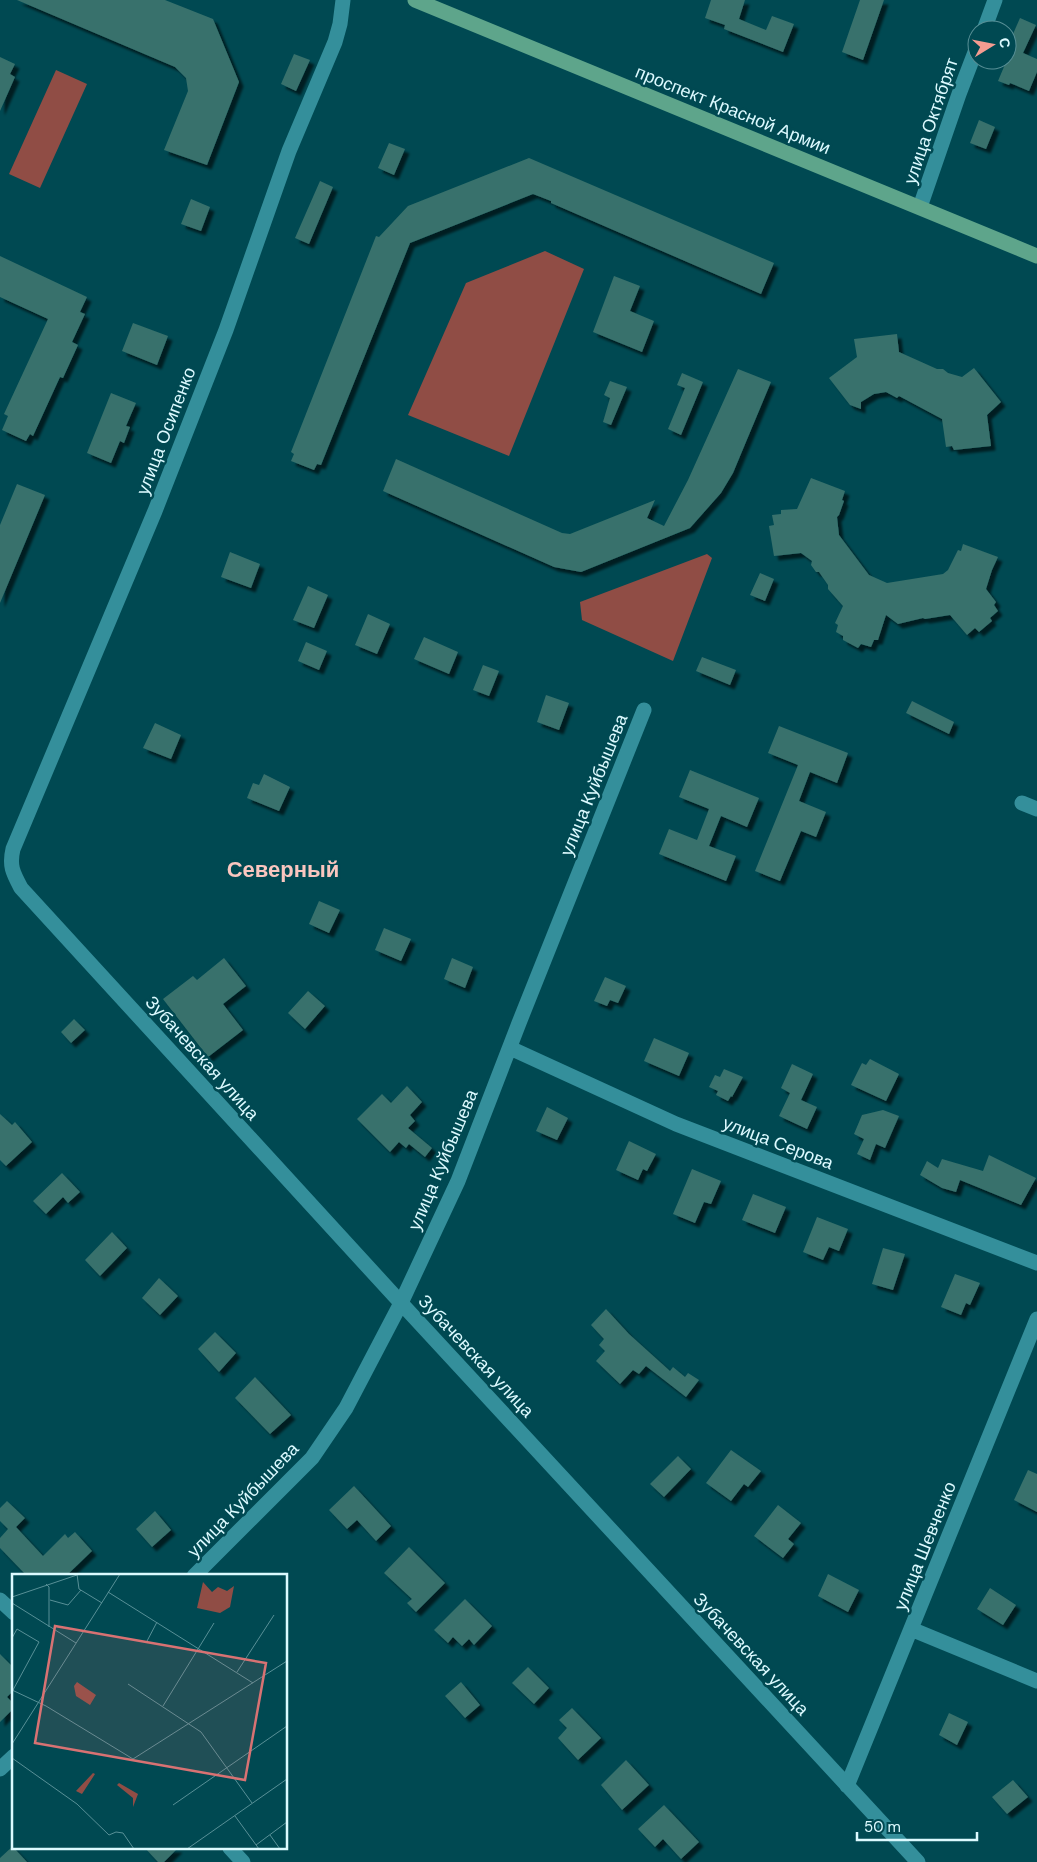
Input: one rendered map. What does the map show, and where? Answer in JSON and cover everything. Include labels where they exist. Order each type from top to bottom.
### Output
[{"type":"main road","name":"проспект Красной Армии","points":[[415,0],[1037,256]]},
{"type":"street","name":"улица Осипенко","points":[[12,871],[10,860],[13,849],[155,511],[226,330],[289,151],[335,42],[344,0]]},
{"type":"street","points":[[988,20],[995,0]]},
{"type":"street","name":"улица Октябрят","points":[[920,208],[968,70]]},
{"type":"street","name":"улица Куйбышева","points":[[196,1574],[312,1458],[346,1408],[401,1303],[458,1181],[644,710]]},
{"type":"street","points":[[1022,803],[1037,809]]},
{"type":"street","name":"Зубачевская улица","points":[[12,871],[21,888],[28,896],[918,1862]]},
{"type":"street","name":"улица Серова","points":[[510,1048],[676,1124],[1037,1263]]},
{"type":"street","name":"улица Шевченко","points":[[847,1786],[1037,1319]]},
{"type":"street","points":[[0,1600],[12,1612]]},
{"type":"street","points":[[911,1629],[1037,1681]]},
{"type":"street","points":[[0,1770],[12,1758]]},
{"type":"street","points":[[232,1850],[243,1862]]},
{"type":"shaded area","points":[[56,70],[87,84],[40,188],[9,174]]},
{"type":"shaded area","points":[[545,251],[584,269],[509,456],[408,415],[466,283]]},
{"type":"shaded area","points":[[707,554],[712,558],[673,661],[582,620],[580,602]]},
{"type":"building","points":[[17,0],[165,0],[213,19],[239,82],[207,165],[164,150],[188,91],[186,78],[175,67]]},
{"type":"building","points":[[711,0],[745,0],[739,19],[766,30],[772,16],[794,24],[783,52],[724,29],[725,25],[705,18]]},
{"type":"building","points":[[860,0],[884,0],[863,60],[842,52]]},
{"type":"building","points":[[1020,18],[1036,25],[1023,53],[1037,59],[1037,72],[1029,91],[1010,83],[1009,85],[998,81],[1003,70],[1017,70],[1017,25]]},
{"type":"building","points":[[294,54],[310,60],[296,91],[281,84]]},
{"type":"building","points":[[0,57],[15,64],[10,74],[15,77],[0,111]]},
{"type":"building","points":[[979,120],[995,127],[986,149],[970,143]]},
{"type":"building","points":[[389,143],[405,149],[394,175],[378,168]]},
{"type":"building","points":[[529,158],[774,263],[761,294],[533,194],[410,243],[321,465],[317,464],[314,470],[291,461],[294,454],[291,452],[376,236],[379,237],[408,206]]},
{"type":"building","points":[[320,181],[333,187],[309,244],[295,238]]},
{"type":"building","points":[[191,199],[210,207],[201,231],[181,224]]},
{"type":"building","points":[[0,256],[87,297],[80,312],[85,314],[72,342],[78,345],[63,378],[60,377],[33,436],[30,434],[26,441],[2,430],[8,416],[4,414],[48,319],[0,297]]},
{"type":"building","points":[[614,276],[640,286],[630,311],[654,321],[642,352],[593,332]]},
{"type":"building","points":[[133,323],[168,336],[157,365],[122,351]]},
{"type":"building","points":[[897,334],[899,352],[937,369],[943,369],[948,373],[962,377],[974,368],[1001,402],[987,415],[991,446],[954,450],[952,446],[946,447],[942,419],[899,396],[897,398],[886,392],[874,394],[861,402],[861,409],[850,405],[829,378],[857,357],[854,339]]},
{"type":"building","points":[[738,369],[771,382],[733,473],[721,493],[690,528],[581,572],[554,567],[383,491],[396,459],[562,533],[570,534],[655,500],[647,518],[664,526],[688,480]]},
{"type":"building","points":[[682,373],[703,382],[681,435],[668,429],[685,388],[677,385]]},
{"type":"building","points":[[610,381],[627,387],[611,425],[603,422],[610,398],[604,395]]},
{"type":"building","points":[[111,393],[136,403],[126,426],[130,427],[124,443],[120,441],[111,463],[87,453]]},
{"type":"building","points":[[811,478],[845,491],[842,500],[844,501],[837,517],[839,535],[869,575],[887,583],[943,574],[948,570],[958,550],[961,551],[963,544],[998,557],[986,589],[996,602],[994,605],[998,611],[990,618],[992,621],[979,632],[975,628],[967,635],[950,615],[923,618],[898,624],[886,615],[878,640],[874,640],[871,647],[861,644],[858,648],[843,640],[843,636],[836,632],[838,625],[835,623],[843,606],[828,589],[828,585],[819,572],[816,572],[811,565],[812,561],[801,553],[774,556],[769,526],[774,525],[772,515],[781,514],[781,510],[797,509]]},
{"type":"building","points":[[17,484],[45,495],[0,603],[0,525]]},
{"type":"building","points":[[230,552],[260,564],[251,588],[221,577]]},
{"type":"building","points":[[760,573],[774,579],[765,601],[750,595]]},
{"type":"building","points":[[308,586],[328,595],[314,628],[293,620]]},
{"type":"building","points":[[368,614],[390,624],[377,654],[355,645]]},
{"type":"building","points":[[424,637],[458,652],[449,674],[414,659]]},
{"type":"building","points":[[306,642],[327,651],[319,670],[298,661]]},
{"type":"building","points":[[702,657],[736,670],[730,685],[696,671]]},
{"type":"building","points":[[483,665],[499,671],[489,696],[473,690]]},
{"type":"building","points":[[546,695],[569,703],[559,730],[537,722]]},
{"type":"building","points":[[912,701],[954,722],[949,734],[906,713]]},
{"type":"building","points":[[155,723],[181,735],[171,759],[143,748]]},
{"type":"building","points":[[779,726],[848,753],[837,783],[810,772],[799,801],[826,812],[816,837],[801,831],[780,881],[755,871],[798,765],[768,753]]},
{"type":"building","points":[[690,770],[759,798],[747,827],[721,816],[709,846],[736,856],[726,881],[659,854],[669,829],[697,840],[709,809],[679,797]]},
{"type":"building","points":[[264,774],[290,787],[279,811],[247,798],[253,783],[259,785]]},
{"type":"building","points":[[319,901],[340,910],[329,933],[309,924]]},
{"type":"building","points":[[384,928],[411,939],[401,961],[375,950]]},
{"type":"building","points":[[224,958],[246,986],[223,1004],[243,1030],[208,1057],[163,999],[193,976],[197,980]]},
{"type":"building","points":[[452,958],[473,967],[465,988],[444,979]]},
{"type":"building","points":[[605,977],[626,986],[618,1003],[610,1000],[607,1006],[594,1001]]},
{"type":"building","points":[[308,991],[325,1006],[305,1029],[288,1013]]},
{"type":"building","points":[[74,1019],[85,1030],[71,1043],[61,1032]]},
{"type":"building","points":[[654,1038],[689,1053],[679,1076],[644,1061]]},
{"type":"building","points":[[870,1059],[899,1074],[886,1101],[851,1085],[862,1063],[866,1065]]},
{"type":"building","points":[[792,1064],[813,1074],[801,1100],[817,1107],[807,1129],[779,1116],[790,1093],[781,1088]]},
{"type":"building","points":[[724,1069],[743,1077],[728,1101],[716,1095],[718,1091],[709,1087],[715,1075],[720,1077]]},
{"type":"building","points":[[407,1086],[422,1102],[410,1115],[415,1121],[408,1128],[432,1148],[425,1157],[409,1144],[406,1148],[399,1142],[390,1152],[357,1119],[382,1094],[391,1103]]},
{"type":"building","points":[[547,1107],[568,1118],[557,1140],[536,1131]]},
{"type":"building","points":[[883,1110],[899,1116],[885,1148],[876,1144],[870,1160],[857,1154],[864,1139],[854,1134],[862,1115]]},
{"type":"building","points":[[0,1114],[12,1125],[15,1122],[32,1142],[6,1166],[0,1160]]},
{"type":"building","points":[[629,1141],[656,1154],[647,1171],[643,1169],[638,1180],[616,1170]]},
{"type":"building","points":[[989,1155],[1036,1178],[1021,1205],[960,1180],[956,1192],[942,1188],[920,1175],[927,1161],[938,1168],[942,1159],[983,1171]]},
{"type":"building","points":[[692,1169],[721,1181],[711,1204],[704,1202],[695,1223],[673,1214]]},
{"type":"building","points":[[62,1173],[80,1192],[68,1203],[63,1197],[46,1214],[33,1201]]},
{"type":"building","points":[[753,1194],[786,1207],[775,1233],[742,1220]]},
{"type":"building","points":[[817,1217],[848,1229],[839,1251],[829,1247],[823,1260],[803,1252]]},
{"type":"building","points":[[112,1232],[127,1248],[100,1276],[85,1260]]},
{"type":"building","points":[[883,1248],[905,1254],[893,1290],[872,1284]]},
{"type":"building","points":[[955,1274],[980,1283],[970,1305],[966,1303],[961,1315],[941,1307]]},
{"type":"building","points":[[159,1278],[178,1296],[160,1315],[142,1298]]},
{"type":"building","points":[[606,1309],[629,1334],[670,1371],[673,1367],[685,1377],[688,1373],[699,1380],[686,1397],[646,1366],[639,1374],[633,1370],[620,1384],[596,1361],[605,1351],[599,1345],[604,1339],[591,1325]]},
{"type":"building","points":[[215,1332],[236,1353],[219,1372],[198,1349]]},
{"type":"building","points":[[255,1377],[291,1415],[270,1434],[235,1398]]},
{"type":"building","points":[[731,1450],[761,1471],[748,1487],[744,1484],[731,1501],[706,1483]]},
{"type":"building","points":[[678,1456],[691,1469],[664,1497],[650,1484]]},
{"type":"building","points":[[1028,1470],[1037,1474],[1037,1512],[1014,1500]]},
{"type":"building","points":[[354,1486],[391,1526],[376,1541],[357,1520],[347,1529],[329,1510]]},
{"type":"building","points":[[7,1501],[25,1518],[16,1527],[43,1556],[65,1534],[68,1538],[75,1532],[92,1551],[68,1574],[25,1574],[0,1548],[0,1538],[8,1529],[0,1521],[0,1508]]},
{"type":"building","points":[[778,1505],[801,1523],[788,1539],[794,1544],[783,1558],[754,1536]]},
{"type":"building","points":[[155,1511],[171,1530],[152,1547],[136,1529]]},
{"type":"building","points":[[409,1547],[445,1583],[416,1612],[407,1603],[412,1599],[384,1573]]},
{"type":"building","points":[[828,1574],[859,1590],[848,1612],[818,1596]]},
{"type":"building","points":[[990,1588],[1016,1605],[1003,1625],[977,1609]]},
{"type":"building","points":[[465,1599],[492,1626],[474,1645],[469,1639],[462,1646],[453,1637],[448,1643],[434,1630]]},
{"type":"building","points":[[0,1654],[12,1666],[12,1692],[7,1697],[12,1702],[12,1710],[0,1722]]},
{"type":"building","points":[[528,1667],[549,1688],[534,1704],[512,1683]]},
{"type":"building","points":[[461,1682],[480,1705],[465,1718],[445,1696]]},
{"type":"building","points":[[572,1708],[601,1738],[578,1760],[558,1738],[567,1728],[559,1720]]},
{"type":"building","points":[[949,1713],[968,1722],[957,1745],[939,1735]]},
{"type":"building","points":[[626,1760],[649,1785],[622,1810],[601,1785]]},
{"type":"building","points":[[1013,1780],[1028,1797],[1007,1814],[992,1797]]},
{"type":"building","points":[[664,1805],[699,1842],[681,1859],[663,1839],[655,1847],[638,1829]]},
{"type":"building","points":[[12,1847],[12,1850],[16,1850],[27,1862],[0,1862],[0,1858]]},
{"type":"building","points":[[147,1850],[176,1850],[164,1862],[158,1862]]},
{"type":"district","name":"Северный","points":[[283,869]]}]
